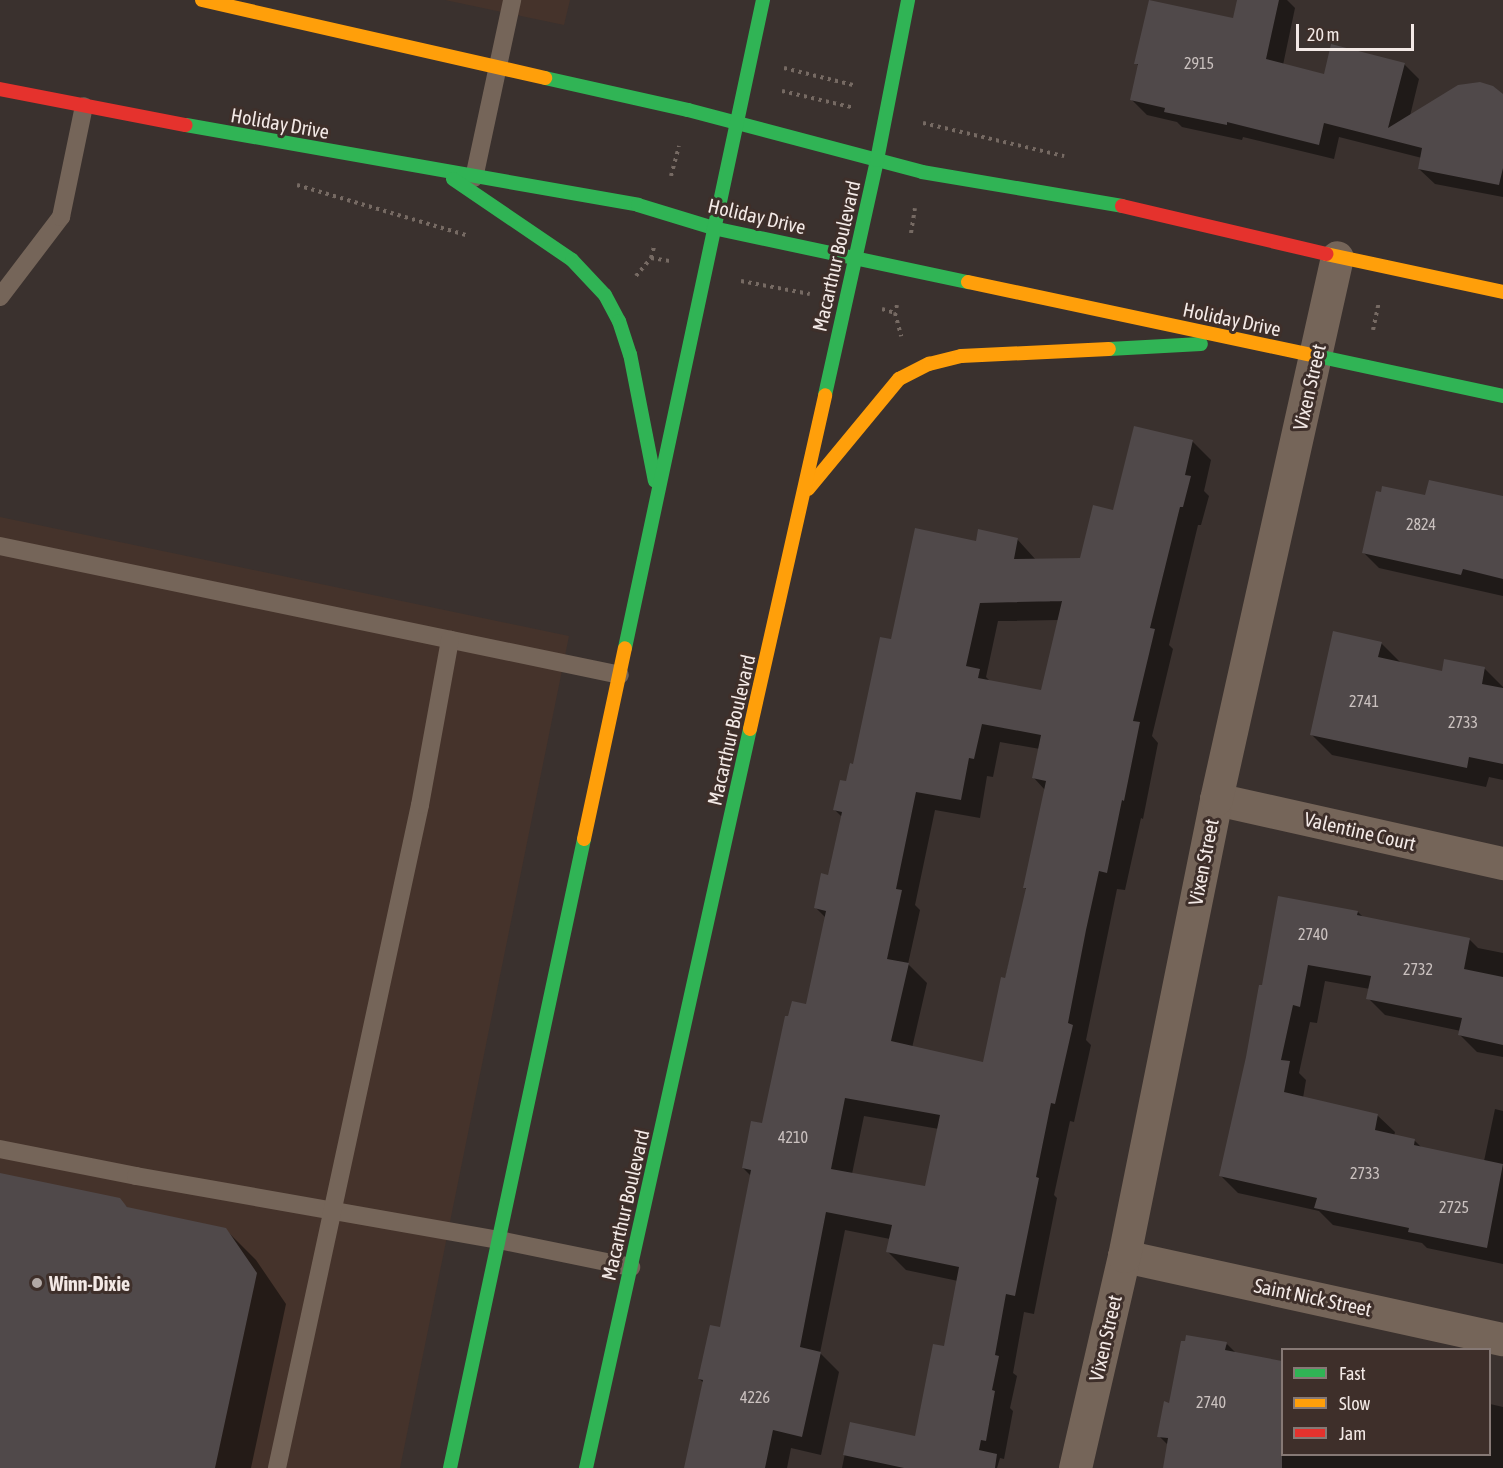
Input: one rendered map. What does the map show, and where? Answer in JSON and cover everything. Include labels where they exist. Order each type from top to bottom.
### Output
[{"type":"street","points":[[202,0],[497,69],[688,110],[922,172],[1134,208],[1337,257],[1503,292]]},
{"type":"street","points":[[450,1468],[763,0]]},
{"type":"street","name":"Macarthur Boulevard","points":[[586,1468],[804,496],[877,160],[908,0]]},
{"type":"street","name":"Holiday Drive","points":[[0,89],[662,211],[713,228],[1503,396]]},
{"type":"street","points":[[441,172],[572,260],[605,295],[620,321],[630,354],[658,496]]},
{"type":"street","name":"Vixen Street","points":[[1075,1468],[1124,1256],[1216,799],[1337,257]]},
{"type":"street","points":[[804,496],[899,379],[929,364],[961,356],[1244,342]]},
{"type":"street","name":"Valentine Court","points":[[1216,799],[1503,862]]},
{"type":"street","name":"Saint Nick Street","points":[[1124,1256],[1503,1339]]},
{"type":"lane","points":[[474,178],[512,0]]},
{"type":"lane","points":[[0,297],[61,217],[84,106]]},
{"type":"lane","points":[[0,546],[620,675]]},
{"type":"lane","points":[[276,1468],[420,805],[450,640]]},
{"type":"lane","points":[[0,1149],[136,1176],[499,1240],[631,1267]]},
{"type":"path","points":[[782,68],[856,86]]},
{"type":"path","points":[[744,82],[885,114]]},
{"type":"path","points":[[662,211],[688,110]]},
{"type":"path","points":[[928,124],[1067,156]]},
{"type":"path","points":[[654,246],[651,258],[675,262]]},
{"type":"path","points":[[734,280],[813,295]]},
{"type":"path","points":[[1372,333],[1380,301]]},
{"type":"path","points":[[895,313],[903,341]]},
{"type":"shaded area","points":[[445,0],[570,0],[564,25]]},
{"type":"shaded area","points":[[0,517],[569,636],[400,1468],[0,1468]]},
{"type":"building","points":[[1149,0],[1233,18],[1237,0],[1279,0],[1266,59],[1324,74],[1331,44],[1405,63],[1388,128],[1458,85],[1480,82],[1493,86],[1503,94],[1503,168],[1499,185],[1418,169],[1422,148],[1324,123],[1319,145],[1227,122],[1227,125],[1164,112],[1165,108],[1130,100],[1138,64],[1134,64]]},
{"type":"building","points":[[1134,426],[1193,440],[1185,475],[1191,476],[1183,507],[1180,507],[1150,628],[1155,629],[1133,721],[1140,722],[1124,801],[1122,800],[1107,873],[1099,871],[1086,930],[1068,1023],[1073,1025],[1055,1104],[1051,1103],[1036,1177],[1039,1178],[1015,1296],[1006,1294],[995,1355],[999,1356],[992,1390],[995,1391],[986,1441],[981,1440],[979,1450],[997,1454],[995,1468],[904,1468],[843,1455],[850,1422],[915,1436],[933,1344],[944,1346],[959,1267],[886,1252],[892,1225],[826,1212],[800,1347],[821,1352],[802,1437],[773,1430],[765,1468],[684,1468],[703,1380],[698,1379],[710,1325],[720,1327],[751,1170],[742,1168],[751,1121],[762,1123],[785,1016],[788,1016],[792,1001],[806,1004],[826,911],[814,908],[821,873],[828,875],[842,812],[833,810],[840,780],[846,781],[850,763],[853,764],[880,637],[891,639],[915,528],[976,541],[978,529],[1018,538],[1014,559],[1080,558],[1093,505],[1113,510]],"holes":[[[1062,601],[1041,690],[978,678],[980,669],[966,666],[980,603]],[[982,724],[1041,735],[1032,778],[1046,781],[1023,888],[1026,888],[1005,978],[1001,977],[983,1062],[891,1041],[909,963],[887,959],[902,890],[896,889],[916,792],[961,800],[969,758],[974,759]],[[845,1098],[940,1115],[925,1186],[831,1169]]]},
{"type":"building","points":[[1429,480],[1503,496],[1503,579],[1463,569],[1461,575],[1362,553],[1376,491],[1381,492],[1382,486],[1425,495]]},
{"type":"building","points":[[1333,631],[1382,642],[1378,657],[1442,671],[1444,659],[1485,667],[1482,684],[1503,688],[1503,764],[1469,757],[1467,768],[1310,735]]},
{"type":"building","points":[[1278,896],[1358,911],[1357,915],[1470,938],[1464,969],[1503,977],[1503,1045],[1458,1035],[1462,1018],[1366,999],[1371,976],[1308,965],[1300,1007],[1293,1005],[1281,1060],[1290,1061],[1284,1092],[1378,1114],[1375,1130],[1415,1139],[1414,1145],[1503,1164],[1487,1248],[1408,1232],[1409,1228],[1314,1208],[1317,1198],[1219,1176],[1246,1057],[1259,985],[1262,985]]},
{"type":"building","points":[[0,1173],[120,1198],[127,1207],[226,1228],[257,1273],[215,1468],[0,1468]]},
{"type":"building","points":[[1186,1335],[1227,1342],[1225,1350],[1281,1361],[1282,1468],[1163,1468],[1168,1438],[1157,1437],[1164,1401],[1169,1403],[1181,1341],[1185,1341]]},
{"type":"traffic: fast","points":[[625,648],[763,0]]},
{"type":"traffic: fast","points":[[825,395],[877,160],[908,0]]},
{"type":"traffic: fast","points":[[545,78],[688,110],[922,172],[1122,206]]},
{"type":"traffic: fast","points":[[186,125],[638,205],[713,228],[968,282]]},
{"type":"traffic: fast","points":[[453,179],[572,260],[605,295],[619,321],[630,354],[655,481]]},
{"type":"traffic: fast","points":[[1109,349],[1201,344]]},
{"type":"traffic: fast","points":[[1312,355],[1503,396]]},
{"type":"traffic: fast","points":[[586,1468],[750,729]]},
{"type":"traffic: fast","points":[[450,1468],[584,839]]},
{"type":"traffic: slow","points":[[202,0],[545,78]]},
{"type":"traffic: slow","points":[[1326,254],[1503,292]]},
{"type":"traffic: slow","points":[[968,282],[1312,355]]},
{"type":"traffic: slow","points":[[808,489],[899,379],[929,364],[961,356],[1109,349]]},
{"type":"traffic: slow","points":[[750,729],[825,395]]},
{"type":"traffic: slow","points":[[584,839],[625,648]]},
{"type":"traffic: jam","points":[[0,89],[186,125]]},
{"type":"traffic: jam","points":[[1122,206],[1326,254]]},
{"type":"place","name":"Winn-Dixie","points":[[37,1283]]}]
